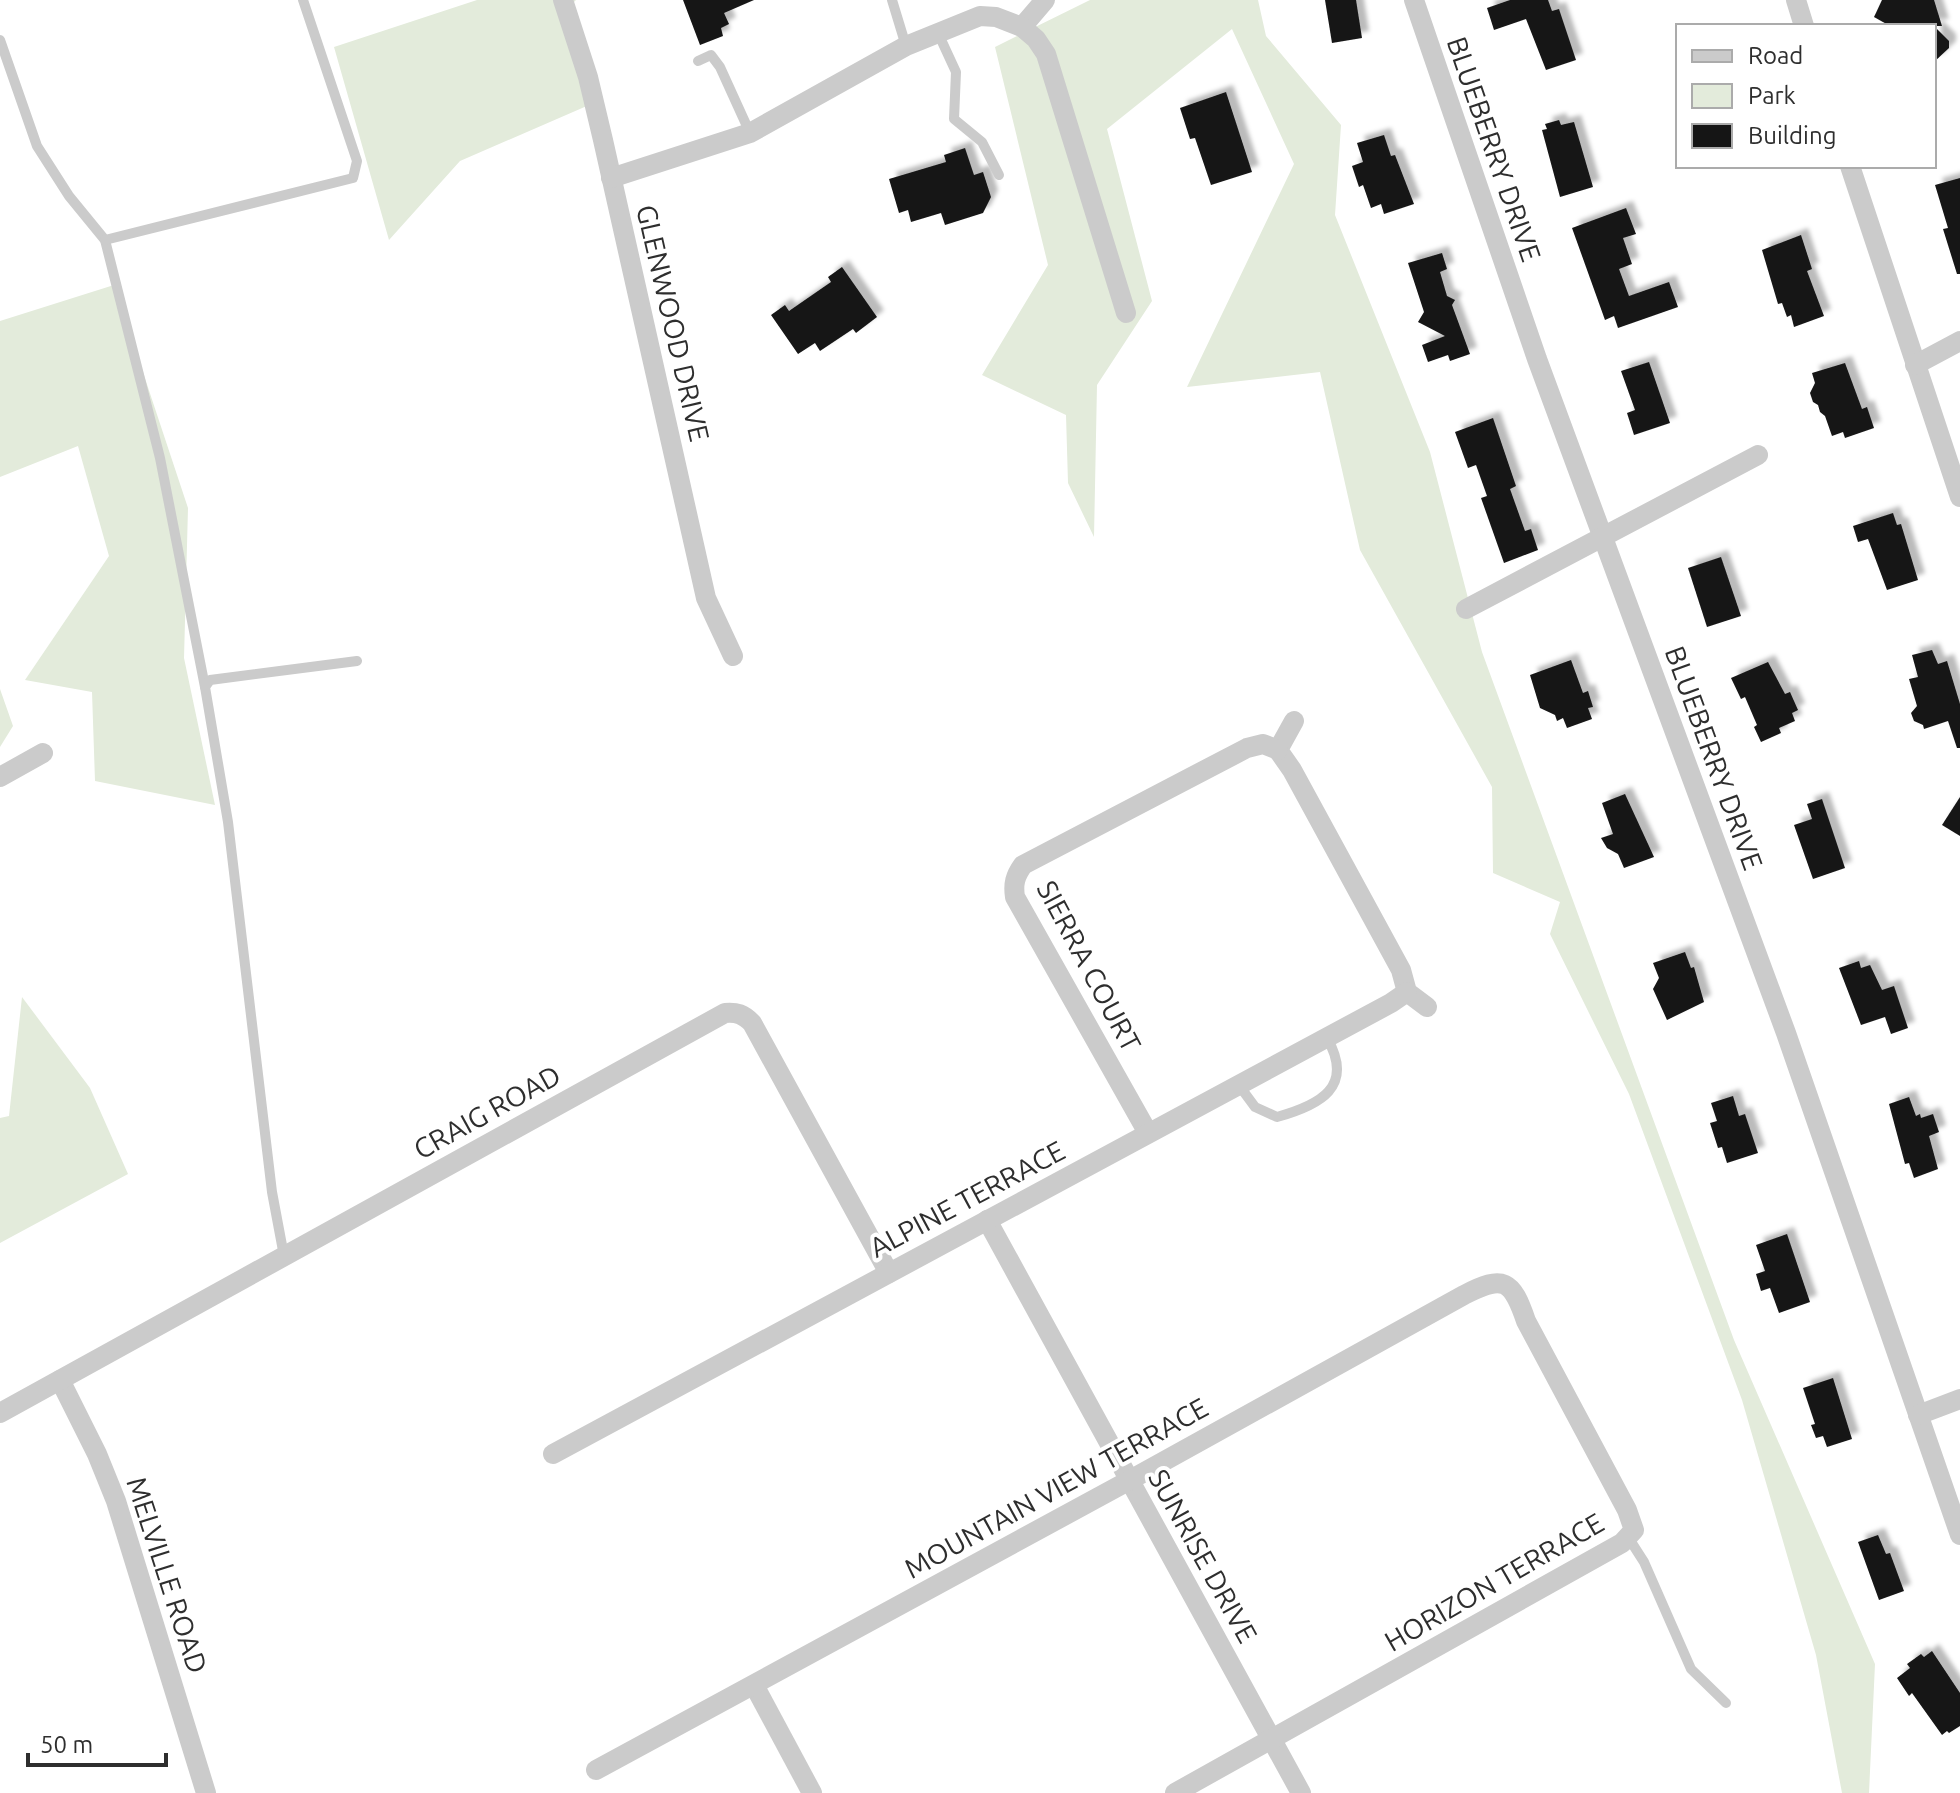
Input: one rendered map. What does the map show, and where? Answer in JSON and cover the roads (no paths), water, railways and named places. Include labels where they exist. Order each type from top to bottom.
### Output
[{"type":"street","name":"GLENWOOD DRIVE","points":[[563,0],[588,77],[706,598],[733,656]]},
{"type":"street","points":[[1022,27],[1045,0]]},
{"type":"street","name":"BLUEBERRY DRIVE","points":[[1414,0],[1537,359],[1786,1033],[1960,1535]]},
{"type":"street","points":[[1796,0],[1803,24]]},
{"type":"street","points":[[611,178],[750,133],[906,46],[980,16],[996,17],[1022,27],[1036,39],[1046,54],[1126,313]]},
{"type":"street","points":[[1851,168],[1960,497]]},
{"type":"street","points":[[1915,365],[1960,341]]},
{"type":"street","points":[[1466,609],[1758,455]]},
{"type":"street","points":[[1294,721],[1278,750],[1292,770],[1401,970],[1407,992],[1427,1007]]},
{"type":"street","name":"SIERRA COURT","points":[[1148,1133],[1015,897],[1013,886],[1016,875],[1023,865],[1247,748],[1263,744],[1278,750]]},
{"type":"street","points":[[0,777],[43,753]]},
{"type":"street","name":"ALPINE TERRACE","points":[[553,1454],[1407,992]]},
{"type":"street","name":"CRAIG ROAD","points":[[0,1413],[725,1013],[736,1012],[752,1023],[889,1273]]},
{"type":"street","name":"SUNRISE DRIVE","points":[[987,1220],[1301,1793]]},
{"type":"street","name":"MOUNTAIN VIEW TERRACE","points":[[596,1770],[1485,1284],[1506,1284],[1516,1292],[1526,1321]]},
{"type":"street","name":"HORIZON TERRACE","points":[[1175,1793],[1622,1543],[1634,1530],[1627,1510],[1526,1321]]},
{"type":"street","name":"MELVILLE ROAD","points":[[60,1380],[97,1454],[116,1501],[206,1793]]},
{"type":"street","points":[[1918,1415],[1960,1399]]},
{"type":"street","points":[[754,1685],[812,1793]]},
{"type":"lane","points":[[105,240],[353,178],[357,161],[303,0]]},
{"type":"lane","points":[[892,0],[906,46]]},
{"type":"lane","points":[[938,33],[956,72],[954,119],[982,142],[999,175]]},
{"type":"lane","points":[[0,40],[37,146],[69,196],[105,240],[160,458],[228,822],[272,1192],[284,1256]]},
{"type":"lane","points":[[698,61],[711,55],[720,67],[750,133]]},
{"type":"lane","points":[[205,687],[210,680],[357,661]]},
{"type":"lane","points":[[1238,1084],[1255,1107],[1277,1117],[1320,1101],[1332,1087],[1338,1070],[1333,1048],[1327,1038]]},
{"type":"lane","points":[[1628,1537],[1644,1562],[1691,1669],[1726,1703]]}]
